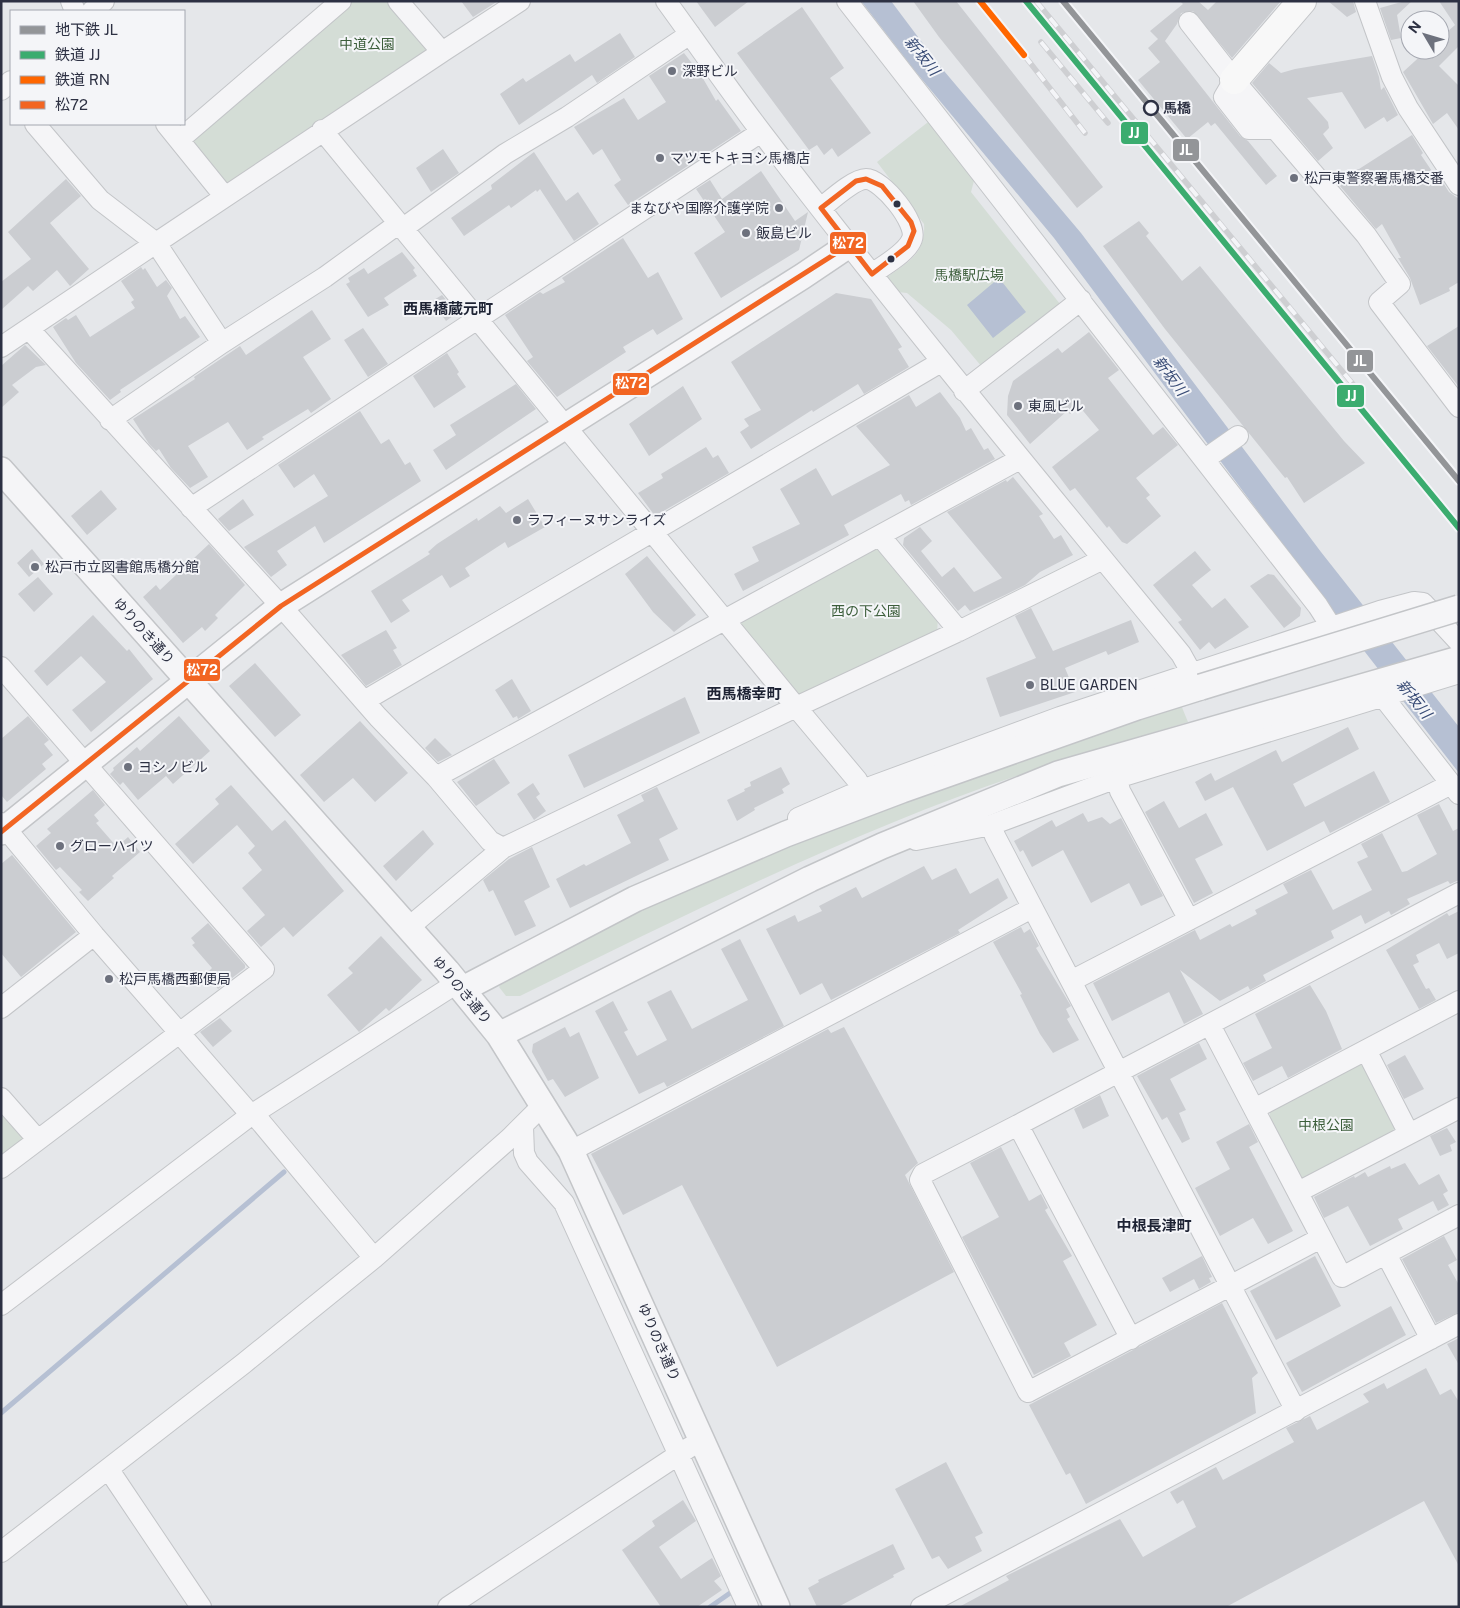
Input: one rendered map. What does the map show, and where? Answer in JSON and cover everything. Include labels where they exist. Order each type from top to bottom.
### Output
[{"type":"main road","points":[[1234,80],[1302,1]]},
{"type":"street","points":[[93,10],[104,1]]},
{"type":"street","points":[[179,140],[341,1]]},
{"type":"street","points":[[398,1],[442,52]]},
{"type":"street","points":[[1,347],[226,197],[322,130],[520,1]]},
{"type":"street","points":[[666,1],[761,132],[849,245],[964,391],[1181,654],[1196,680]]},
{"type":"street","points":[[847,1],[1205,459],[1318,606],[1332,628]]},
{"type":"street","points":[[1365,1],[1392,77],[1408,108],[1459,185]]},
{"type":"street","points":[[1189,22],[1234,80],[1366,235],[1400,284],[1379,302],[1459,407]]},
{"type":"street","points":[[110,420],[505,154],[567,117],[690,34]]},
{"type":"street","points":[[36,125],[100,200],[156,244],[222,343]]},
{"type":"street","points":[[167,125],[226,197]]},
{"type":"street","points":[[322,130],[857,780],[862,790]]},
{"type":"street","points":[[191,508],[478,320],[541,276],[558,268],[761,132]]},
{"type":"street","points":[[821,208],[856,181],[866,179],[882,186],[912,222],[914,230],[908,246],[872,274]]},
{"type":"street","points":[[374,1258],[3,828],[87,763],[281,606],[849,245]]},
{"type":"street","points":[[964,391],[1082,300]]},
{"type":"street","points":[[29,329],[281,606],[364,701],[436,778],[490,841],[503,848]]},
{"type":"street","points":[[364,701],[942,362]]},
{"type":"street","points":[[1205,459],[1238,436]]},
{"type":"street","points":[[436,778],[1020,459]]},
{"type":"street","name":"ゆりのき通り","points":[[1,470],[460,986],[499,1035],[545,1107],[570,1151],[702,1438],[777,1607]]},
{"type":"street","points":[[880,536],[959,631]]},
{"type":"street","points":[[408,928],[503,848],[959,631],[1103,559]]},
{"type":"street","points":[[671,882],[786,834],[902,790],[1137,707],[1196,680],[1380,611],[1414,602],[1422,602],[1459,642]]},
{"type":"street","points":[[1,1306],[252,1115],[460,986],[671,882],[760,834],[862,790],[1060,717],[1459,608]]},
{"type":"street","points":[[499,1035],[810,878],[882,846],[1058,774],[1459,659]]},
{"type":"street","points":[[1,667],[87,763],[264,969],[1,1168]]},
{"type":"street","points":[[882,846],[991,825],[1116,778],[1384,698],[1459,673]]},
{"type":"street","points":[[1071,981],[1189,920],[1455,789],[1384,698]]},
{"type":"street","points":[[1116,778],[1120,791],[1189,920]]},
{"type":"street","points":[[991,825],[1032,908],[1296,1411]]},
{"type":"street","points":[[1321,1238],[1231,1287],[1028,1392],[920,1180],[923,1174],[1459,893]]},
{"type":"street","points":[[570,1151],[1032,908]]},
{"type":"street","points":[[1,1008],[94,935]]},
{"type":"street","points":[[1254,1109],[1459,1001]]},
{"type":"street","points":[[1210,1025],[1342,1277],[1459,1215]]},
{"type":"street","points":[[1366,1050],[1409,1134]]},
{"type":"street","points":[[1,1098],[38,1140]]},
{"type":"street","points":[[1,1552],[108,1470],[374,1258],[523,1127],[534,1114],[545,1107]]},
{"type":"street","points":[[1298,1192],[1459,1108]]},
{"type":"street","points":[[1018,1125],[1131,1339]]},
{"type":"street","points":[[523,1127],[524,1153],[528,1162],[564,1203],[748,1607]]},
{"type":"street","points":[[1386,1254],[1430,1339]]},
{"type":"street","points":[[921,1607],[1459,1324]]},
{"type":"street","points":[[448,1607],[702,1438]]},
{"type":"street","points":[[108,1470],[201,1607]]},
{"type":"green space","name":"中道公園","points":[[352,1],[390,1],[426,44],[424,56],[230,184],[218,177],[200,157],[192,137]]},
{"type":"green space","name":"馬橋駅広場","points":[[932,119],[975,177],[971,192],[1064,309],[982,367],[951,330],[907,293],[898,292],[886,278],[908,262],[919,250],[924,234],[924,224],[877,162]]},
{"type":"green space","name":"西の下公園","points":[[874,548],[881,549],[938,617],[937,633],[807,694],[794,695],[742,630],[741,623],[745,618]]},
{"type":"green space","points":[[1181,705],[1188,722],[1077,756],[930,807],[753,884],[520,996],[506,996],[499,987],[507,975],[641,906],[828,827]]},
{"type":"green space","name":"中根公園","points":[[1359,1064],[1366,1068],[1396,1120],[1393,1133],[1306,1180],[1300,1178],[1270,1119],[1270,1112]]},
{"type":"green space","points":[[1,1108],[26,1137],[1,1161]]},
{"type":"water","name":"新坂川","points":[[861,1],[891,1],[939,65],[1081,233],[1321,552],[1459,727],[1459,773],[1313,585],[1054,238],[915,71]]},
{"type":"water","points":[[999,278],[1026,312],[993,338],[967,305]]},
{"type":"building","points":[[461,1],[498,1],[473,17]]},
{"type":"building","points":[[696,1],[749,1],[715,27]]},
{"type":"building","points":[[913,1],[956,1],[1103,187],[1077,208],[939,37]]},
{"type":"building","points":[[1180,1],[1198,1],[1208,10],[1217,1],[1281,1],[1232,58],[1193,11],[1181,13],[1177,24],[1165,41],[1240,136],[1248,141],[1277,176],[1266,185],[1215,123],[1211,126],[1208,122],[1187,139],[1138,80],[1160,62],[1148,48],[1158,39],[1150,31],[1183,4]]},
{"type":"building","points":[[1328,1],[1353,1],[1356,12],[1347,17]]},
{"type":"building","points":[[1412,1],[1400,10],[1397,15],[1400,38],[1391,40],[1380,8]]},
{"type":"building","points":[[1439,1],[1459,1],[1459,46],[1450,55],[1450,29],[1455,25],[1450,18],[1450,10],[1445,10]]},
{"type":"building","points":[[802,7],[844,68],[830,78],[871,133],[838,157],[832,148],[824,155],[817,145],[809,150],[737,53]]},
{"type":"building","points":[[620,33],[635,57],[597,83],[592,75],[519,125],[500,94],[523,78],[526,82],[570,54],[575,62]]},
{"type":"building","points":[[684,53],[701,75],[716,101],[718,99],[741,131],[628,205],[614,185],[621,180],[602,149],[593,155],[574,127],[624,98],[638,120],[666,102],[649,76]]},
{"type":"building","points":[[1372,56],[1381,90],[1384,87],[1398,115],[1387,122],[1384,117],[1365,129],[1342,92],[1307,98],[1328,122],[1329,128],[1323,134],[1333,148],[1318,161],[1252,83],[1269,63],[1281,73]]},
{"type":"building","points":[[1416,60],[1445,60],[1439,66],[1459,86],[1459,130],[1447,113],[1433,124],[1403,72]]},
{"type":"building","points":[[1412,135],[1423,153],[1421,155],[1440,183],[1442,181],[1449,192],[1459,199],[1459,282],[1449,288],[1450,291],[1420,305],[1410,278],[1398,258],[1401,258],[1382,224],[1376,229],[1330,174],[1359,169]]},
{"type":"building","points":[[443,149],[459,173],[431,192],[416,168]]},
{"type":"building","points":[[534,152],[566,201],[578,192],[599,224],[574,241],[540,189],[511,208],[509,205],[464,236],[451,218],[492,189],[491,185]]},
{"type":"building","name":"飯島ビル","points":[[761,171],[795,221],[808,212],[799,250],[721,298],[694,253],[725,232],[696,189],[710,180],[722,199]]},
{"type":"building","points":[[66,179],[81,196],[50,223],[89,269],[70,286],[57,270],[33,291],[28,286],[1,310],[1,282],[31,259],[8,232]]},
{"type":"building","points":[[1139,221],[1149,233],[1146,236],[1182,281],[1200,266],[1344,441],[1365,463],[1304,503],[1287,477],[1285,478],[1165,329],[1103,246]]},
{"type":"building","points":[[623,238],[648,278],[658,272],[683,319],[657,335],[653,329],[623,347],[626,352],[557,397],[527,361],[533,357],[505,315],[540,292],[543,294],[565,282],[562,278]]},
{"type":"building","points":[[402,252],[415,268],[413,270],[417,276],[384,298],[389,305],[368,317],[346,284],[350,282],[348,278],[364,268],[368,274]]},
{"type":"building","points":[[141,267],[143,270],[145,268],[157,287],[166,280],[172,288],[167,296],[180,319],[185,316],[200,337],[120,390],[121,392],[110,400],[76,363],[53,327],[66,318],[68,320],[76,315],[90,337],[135,308],[131,302],[134,300],[121,281]]},
{"type":"building","points":[[836,293],[871,299],[902,347],[898,349],[909,367],[864,394],[858,384],[813,412],[812,410],[751,449],[740,432],[749,426],[744,419],[761,410],[731,362]]},
{"type":"building","points":[[442,295],[457,313],[446,321],[432,301]]},
{"type":"building","points":[[312,310],[331,339],[303,357],[331,399],[311,413],[308,409],[262,437],[264,439],[247,450],[228,422],[188,446],[208,477],[190,488],[171,468],[159,449],[156,451],[149,444],[133,419],[195,379],[194,377],[240,346],[246,355]]},
{"type":"building","points":[[1459,326],[1459,387],[1427,346]]},
{"type":"building","points":[[363,328],[388,364],[368,377],[344,340]]},
{"type":"building","points":[[1089,332],[1119,370],[1108,378],[1153,435],[1163,427],[1178,445],[1136,478],[1150,495],[1146,498],[1161,516],[1127,544],[1122,542],[1109,526],[1107,528],[1075,488],[1070,491],[1052,467],[1099,430],[1079,406],[1070,414],[1067,411],[1030,444],[1007,415],[1008,396],[1013,381],[1058,348],[1062,353]]},
{"type":"building","points":[[25,345],[46,365],[36,367],[12,385],[19,392],[1,408],[1,366]]},
{"type":"building","points":[[447,353],[459,372],[457,374],[466,387],[434,408],[413,376]]},
{"type":"building","points":[[516,384],[536,409],[446,470],[433,450],[456,435],[450,425]]},
{"type":"building","points":[[683,386],[702,419],[649,456],[629,424]]},
{"type":"building","points":[[940,392],[960,418],[966,431],[971,428],[984,450],[988,448],[995,459],[911,505],[909,500],[905,502],[901,494],[844,525],[849,535],[743,591],[734,574],[759,561],[752,547],[800,524],[780,489],[816,468],[832,496],[890,465],[856,426],[909,395],[916,407]]},
{"type":"building","points":[[360,411],[381,444],[389,439],[405,465],[410,462],[421,481],[324,543],[315,526],[277,551],[287,565],[271,577],[244,547],[328,496],[314,474],[294,488],[278,465]]},
{"type":"building","points":[[706,447],[713,458],[718,455],[729,473],[655,516],[638,493],[663,478],[661,474]]},
{"type":"building","points":[[1013,477],[1043,514],[1039,516],[1054,539],[1061,535],[1073,555],[1040,572],[1025,585],[1005,595],[970,611],[965,605],[958,611],[903,545],[904,538],[920,527],[932,541],[921,551],[942,577],[954,567],[974,592],[1002,578],[947,512],[1006,480],[1007,482]]},
{"type":"building","points":[[101,490],[117,509],[87,535],[71,516]]},
{"type":"building","points":[[243,499],[254,515],[229,531],[218,519]]},
{"type":"building","points":[[528,499],[545,527],[508,548],[505,542],[465,568],[470,576],[450,588],[442,575],[402,600],[410,611],[391,623],[371,591],[430,554],[428,552],[437,544],[477,518],[478,521],[500,506],[506,513]]},
{"type":"building","points":[[209,544],[245,585],[215,615],[218,618],[205,631],[202,627],[183,643],[143,597],[156,585],[160,590]]},
{"type":"building","points":[[32,549],[44,564],[29,577],[17,563]]},
{"type":"building","points":[[1195,551],[1211,570],[1192,585],[1212,608],[1225,598],[1249,627],[1215,649],[1209,642],[1200,650],[1178,622],[1182,620],[1153,585]]},
{"type":"building","points":[[647,556],[696,615],[674,632],[653,612],[625,574]]},
{"type":"building","points":[[1268,574],[1274,575],[1301,608],[1300,616],[1284,628],[1250,586]]},
{"type":"building","points":[[38,577],[53,594],[34,612],[18,594]]},
{"type":"building","points":[[1031,608],[1053,651],[1131,620],[1139,642],[1108,655],[1106,651],[1065,668],[1075,692],[1000,717],[986,678],[1036,658],[1015,616]]},
{"type":"building","points":[[93,615],[127,651],[129,649],[153,679],[91,732],[72,710],[106,682],[81,656],[47,686],[34,671]]},
{"type":"building","points":[[386,630],[397,648],[393,650],[402,665],[366,686],[341,655]]},
{"type":"building","points":[[255,663],[301,715],[275,737],[229,686]]},
{"type":"building","points":[[512,679],[531,711],[518,719],[517,716],[513,718],[495,690]]},
{"type":"building","points":[[685,697],[700,733],[584,788],[568,755]]},
{"type":"building","points":[[28,716],[49,740],[44,744],[53,755],[42,764],[46,769],[7,802],[1,795],[1,739]]},
{"type":"building","points":[[179,716],[210,751],[173,784],[166,776],[138,800],[123,782],[120,785],[110,774],[114,770],[113,768],[137,747],[140,751]]},
{"type":"building","points":[[360,721],[408,773],[375,802],[353,778],[324,802],[300,775]]},
{"type":"building","points":[[1348,727],[1359,749],[1293,784],[1305,807],[1374,771],[1390,802],[1330,833],[1324,821],[1267,851],[1233,787],[1205,801],[1195,782],[1211,773],[1215,781],[1276,750],[1282,762]]},
{"type":"building","points":[[435,738],[452,755],[438,762],[425,748]]},
{"type":"building","points":[[494,759],[510,783],[476,806],[457,782]]},
{"type":"building","points":[[781,767],[790,784],[782,789],[784,793],[754,808],[755,810],[737,821],[727,800],[745,791],[744,789],[751,786],[750,782]]},
{"type":"building","points":[[533,783],[540,794],[536,797],[546,811],[534,820],[517,794]]},
{"type":"building","points":[[231,785],[272,831],[285,820],[344,891],[293,937],[284,927],[261,947],[247,931],[265,915],[242,888],[262,870],[248,853],[255,846],[237,825],[193,864],[175,844],[219,804],[215,799]]},
{"type":"building","points":[[657,787],[678,829],[659,839],[669,860],[570,908],[556,879],[631,843],[617,815],[644,801],[641,795]]},
{"type":"building","points":[[93,790],[105,805],[94,815],[99,821],[96,823],[117,847],[128,837],[140,852],[112,876],[114,878],[88,901],[79,892],[82,890],[60,867],[56,870],[36,846],[51,833],[47,829]]},
{"type":"building","points":[[1164,801],[1179,828],[1206,813],[1223,845],[1195,859],[1213,893],[1194,903],[1145,812]]},
{"type":"building","points":[[1439,804],[1453,831],[1459,828],[1459,880],[1450,884],[1448,881],[1407,899],[1410,904],[1391,915],[1389,911],[1365,924],[1361,915],[1331,931],[1334,938],[1263,975],[1266,981],[1250,990],[1248,986],[1220,1001],[1180,970],[1203,1014],[1184,1024],[1169,992],[1112,1021],[1093,983],[1195,930],[1200,940],[1230,924],[1232,927],[1257,914],[1255,910],[1288,893],[1283,884],[1311,870],[1333,910],[1372,890],[1357,862],[1368,857],[1361,844],[1382,833],[1402,872],[1407,871],[1437,854],[1417,815]]},
{"type":"building","points":[[1083,813],[1088,822],[1102,817],[1110,824],[1121,818],[1163,896],[1141,906],[1129,883],[1091,903],[1063,850],[1032,867],[1023,850],[1020,852],[1014,841],[1052,820],[1056,827]]},
{"type":"building","points":[[423,830],[434,844],[396,881],[383,866]]},
{"type":"building","points":[[532,847],[550,887],[524,901],[536,926],[515,936],[493,890],[489,892],[483,880],[509,859]]},
{"type":"building","points":[[12,855],[76,932],[21,977],[1,953],[1,864]]},
{"type":"building","points":[[924,866],[932,880],[956,868],[970,894],[998,878],[1008,898],[958,930],[960,933],[831,1000],[822,983],[800,995],[766,929],[795,915],[798,922],[822,911],[819,906],[856,887],[862,898]]},
{"type":"building","points":[[1459,911],[1459,953],[1447,959],[1439,943],[1416,955],[1419,962],[1413,965],[1426,989],[1429,988],[1436,1000],[1419,1009],[1386,950],[1447,913],[1449,916]]},
{"type":"building","points":[[208,923],[245,965],[245,968],[218,989],[206,974],[212,968],[192,945],[195,943],[191,938]]},
{"type":"building","points":[[1021,927],[1024,933],[1030,929],[1039,946],[1036,948],[1071,1006],[1066,1009],[1070,1017],[1067,1019],[1079,1040],[1053,1053],[1040,1034],[1020,995],[1022,994],[993,942]]},
{"type":"building","points":[[381,936],[422,980],[389,1011],[386,1008],[359,1032],[327,995],[353,973],[348,968]]},
{"type":"building","points":[[740,939],[784,1026],[667,1087],[664,1082],[639,1094],[595,1011],[613,1001],[628,1030],[624,1032],[637,1056],[667,1040],[647,1002],[671,990],[692,1029],[748,1000],[721,949]]},
{"type":"building","points":[[1310,985],[1326,1011],[1342,1049],[1288,1078],[1282,1066],[1253,1081],[1243,1063],[1272,1048],[1255,1014]]},
{"type":"building","points":[[220,1018],[232,1031],[213,1047],[200,1032]]},
{"type":"building","points":[[565,1027],[570,1037],[579,1032],[599,1078],[565,1097],[553,1079],[548,1081],[532,1052],[533,1044]]},
{"type":"building","points":[[844,1027],[918,1163],[905,1175],[954,1272],[777,1367],[682,1185],[623,1215],[591,1154],[828,1029],[831,1033]]},
{"type":"building","points":[[1199,1043],[1207,1059],[1170,1079],[1186,1110],[1179,1113],[1190,1139],[1182,1143],[1167,1117],[1162,1120],[1137,1076]]},
{"type":"building","points":[[1405,1055],[1424,1089],[1404,1099],[1387,1065]]},
{"type":"building","points":[[1100,1095],[1109,1116],[1083,1129],[1074,1109]]},
{"type":"building","points":[[1249,1124],[1258,1142],[1249,1147],[1293,1231],[1268,1244],[1253,1218],[1220,1236],[1195,1188],[1230,1169],[1216,1142]]},
{"type":"building","points":[[1447,1128],[1456,1142],[1450,1145],[1452,1151],[1440,1156],[1430,1136]]},
{"type":"building","points":[[1001,1147],[1029,1201],[1041,1194],[1048,1208],[1045,1210],[1072,1256],[1063,1261],[1097,1325],[1064,1343],[1071,1356],[1034,1375],[962,1237],[999,1217],[970,1163]]},
{"type":"building","points":[[1405,1163],[1419,1185],[1439,1174],[1448,1191],[1443,1194],[1449,1205],[1438,1211],[1433,1201],[1398,1219],[1403,1229],[1370,1246],[1348,1206],[1324,1218],[1314,1197],[1354,1176],[1355,1178],[1365,1172],[1368,1177],[1390,1166],[1391,1169]]},
{"type":"building","points":[[1444,1236],[1457,1260],[1448,1265],[1459,1285],[1459,1312],[1436,1323],[1402,1259]]},
{"type":"building","points":[[1202,1256],[1212,1277],[1209,1278],[1211,1282],[1199,1289],[1194,1279],[1170,1292],[1162,1278]]},
{"type":"building","points":[[1315,1256],[1341,1306],[1276,1340],[1250,1291]]},
{"type":"building","points":[[1222,1303],[1258,1373],[1252,1378],[1256,1413],[1086,1504],[1070,1473],[1066,1475],[1029,1405]]},
{"type":"building","points":[[1391,1306],[1406,1335],[1302,1392],[1286,1363]]},
{"type":"building","points":[[1459,1338],[1459,1365],[1447,1344]]},
{"type":"building","points":[[1426,1368],[1440,1395],[1451,1389],[1459,1402],[1459,1566],[1424,1501],[1226,1607],[959,1607],[1009,1580],[1006,1576],[1120,1519],[1143,1557],[1196,1527],[1183,1500],[1177,1504],[1170,1492],[1216,1467],[1223,1480],[1294,1442],[1286,1428],[1310,1416],[1317,1430],[1369,1402],[1363,1394],[1384,1383],[1387,1389]]},
{"type":"building","points":[[946,1462],[983,1533],[975,1537],[982,1551],[948,1569],[939,1556],[932,1559],[895,1489]]},
{"type":"building","points":[[683,1500],[696,1521],[659,1547],[681,1579],[712,1558],[721,1576],[714,1581],[722,1590],[697,1607],[661,1607],[622,1550],[655,1526],[652,1521]]},
{"type":"building","points":[[893,1544],[905,1569],[893,1575],[894,1577],[838,1607],[817,1607],[808,1588],[819,1582],[818,1580]]},
{"type":"waterway","points":[[1,1413],[284,1172]]},
{"type":"waterway","points":[[710,1607],[733,1591]]},
{"type":"railway","points":[[1036,1],[1357,389]]},
{"type":"railway","points":[[1041,42],[1108,123]]},
{"type":"railway","points":[[1024,55],[1085,133]]},
{"type":"metro line","name":"JL","points":[[1063,1],[1459,481]]},
{"type":"rail line","name":"RN","points":[[980,1],[1024,55]]},
{"type":"rail line","name":"JJ","points":[[1026,1],[1459,528]]},
{"type":"transit line","name":"松72","points":[[866,179],[882,186],[911,222],[914,231],[908,246],[872,274],[821,208],[856,181],[866,179]]},
{"type":"transit line","name":"松72","points":[[1,832],[281,606],[849,245]]},
{"type":"place","name":"深野ビル","points":[[672,71]]},
{"type":"place","name":"馬橋","points":[[1151,108]]},
{"type":"place","name":"マツモトキヨシ馬橋店","points":[[660,158]]},
{"type":"place","name":"松戸東警察署馬橋交番","points":[[1294,178]]},
{"type":"place","name":"まなびや国際介護学院","points":[[779,208]]},
{"type":"place","name":"飯島ビル","points":[[746,233]]},
{"type":"place","name":"東風ビル","points":[[1018,406]]},
{"type":"place","name":"ラフィーヌサンライズ","points":[[517,520]]},
{"type":"place","name":"松戸市立図書館馬橋分館","points":[[35,567]]},
{"type":"place","name":"BLUE GARDEN","points":[[1030,685]]},
{"type":"place","name":"ヨシノビル","points":[[128,767]]},
{"type":"place","name":"グローハイツ","points":[[60,846]]},
{"type":"place","name":"松戸馬橋西郵便局","points":[[109,979]]},
{"type":"district","name":"西馬橋蔵元町","points":[[448,309]]},
{"type":"district","name":"西馬橋幸町","points":[[744,694]]},
{"type":"district","name":"中根長津町","points":[[1154,1226]]}]
